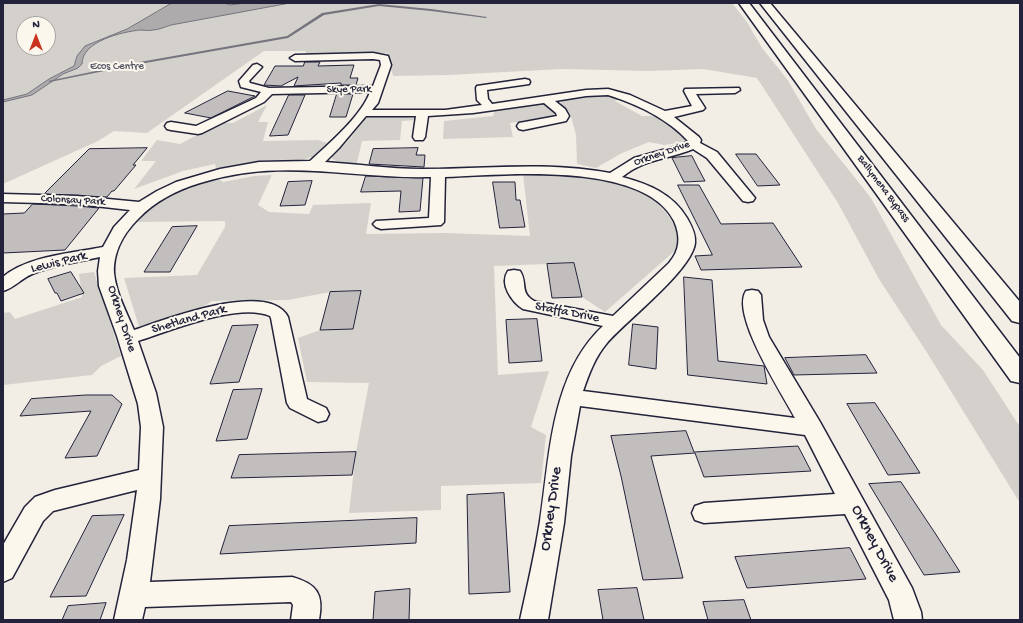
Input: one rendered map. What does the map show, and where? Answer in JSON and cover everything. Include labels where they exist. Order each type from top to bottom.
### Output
[{"type":"highway","name":"Ballymena Bypass","points":[[744,3],[1020,375]]},
{"type":"highway","name":"Ballymena Bypass","points":[[765,3],[1020,316]]},
{"type":"street","name":"Skye Park","points":[[257,67],[244,81],[244,84],[252,88],[269,91],[377,89],[386,64],[385,58],[373,56],[295,58]]},
{"type":"street","points":[[490,108],[483,100],[482,88],[525,82]]},
{"type":"street","points":[[313,166],[335,146],[364,113],[372,103],[377,89]]},
{"type":"street","points":[[664,115],[699,108],[689,91],[735,90]]},
{"type":"street","points":[[171,126],[198,130],[260,100],[269,91]]},
{"type":"street","name":"Orkney Drive","points":[[364,113],[422,114],[490,108],[586,93],[610,92],[626,97],[664,115],[696,141],[693,144],[640,160],[623,169],[612,178]]},
{"type":"street","points":[[524,126],[562,119],[562,113],[546,99]]},
{"type":"street","points":[[420,137],[422,114]]},
{"type":"street","points":[[693,144],[712,155],[748,198]]},
{"type":"street","name":"Orkney Drive","points":[[131,608],[144,536],[150,476],[152,428],[149,405],[128,338],[111,295],[106,272],[109,251],[113,240],[122,226],[142,207],[173,188],[214,174],[261,166],[313,166],[438,173],[551,168],[584,171],[612,178],[648,190],[675,211],[684,226],[687,244],[684,255],[675,267],[647,292],[601,338],[588,355],[571,397],[560,456],[552,523],[534,620]]},
{"type":"street","points":[[381,224],[436,222],[438,173]]},
{"type":"street","name":"Colonsay Park","points":[[3,198],[93,201],[142,207]]},
{"type":"street","name":"Lewis Park","points":[[5,282],[25,271],[39,266],[109,251]]},
{"type":"street","name":"Staffa Drive","points":[[514,275],[516,294],[522,301],[529,305],[617,323]]},
{"type":"street","name":"Orkney Drive","points":[[752,295],[754,320],[760,337],[812,428],[902,596],[908,620]]},
{"type":"street","name":"Shetland Park","points":[[128,338],[220,310],[251,307],[271,309],[278,313],[281,323],[297,403],[318,414]]},
{"type":"street","points":[[571,397],[812,428]]},
{"type":"street","points":[[3,570],[34,514],[44,504],[150,476]]},
{"type":"street","points":[[704,513],[852,503]]},
{"type":"street","points":[[131,608],[292,589],[300,591],[306,597],[307,604],[305,620]]},
{"type":"green space","name":"Ecos Centre","points":[[3,3],[732,3],[747,22],[762,48],[787,79],[816,129],[871,198],[941,325],[983,370],[1020,427],[1020,503],[926,351],[879,279],[838,203],[757,78],[703,69],[649,71],[563,69],[448,75],[393,76],[387,53],[307,54],[305,51],[264,51],[147,133],[114,131],[98,141],[3,184]]},
{"type":"green space","points":[[601,94],[613,95],[622,98],[615,101],[642,116],[656,116],[686,137],[684,142],[664,145],[649,142],[622,153],[596,168],[577,164],[576,135],[570,113],[561,104],[562,100]]},
{"type":"green space","points":[[542,103],[547,104],[557,112],[553,116],[510,123],[513,137],[443,139],[444,121],[493,116],[495,110]]},
{"type":"green space","points":[[267,105],[258,122],[268,122],[263,141],[318,140],[327,143],[312,157],[302,160],[264,160],[216,168],[215,164],[183,171],[134,189],[156,161],[141,161],[157,140],[180,144],[220,123],[233,123]]},
{"type":"green space","points":[[375,115],[416,118],[415,120],[402,121],[400,140],[362,141],[357,163],[339,162],[332,159],[332,156],[348,141],[367,117]]},
{"type":"green space","points":[[534,171],[606,179],[641,191],[655,201],[667,214],[676,230],[677,239],[677,249],[605,312],[582,297],[574,263],[494,266],[498,375],[549,371],[531,427],[546,435],[541,483],[441,486],[441,510],[349,513],[356,452],[369,383],[307,382],[298,338],[320,330],[361,291],[330,292],[288,300],[212,301],[195,312],[139,327],[124,278],[197,275],[225,227],[225,221],[137,222],[154,206],[174,194],[195,185],[218,178],[223,182],[254,176],[272,175],[258,205],[269,212],[309,214],[313,205],[371,203],[366,234],[444,233],[530,236],[523,174]]},
{"type":"green space","points":[[94,272],[121,356],[101,366],[92,375],[3,385],[3,313],[10,312],[15,319],[82,297],[79,274]]},
{"type":"shaded area","points":[[172,3],[225,3],[230,5],[245,3],[290,3],[171,25],[157,30],[140,30],[123,33],[104,39],[89,49],[84,56],[82,64],[78,68],[63,74],[32,95],[3,102],[3,100],[27,94],[49,79],[74,66],[77,56],[85,46],[127,29]]},
{"type":"building","points":[[305,62],[320,62],[318,66],[354,65],[350,78],[358,78],[356,85],[341,85],[341,83],[294,86],[298,77],[281,86],[264,85],[275,66],[303,66]]},
{"type":"building","points":[[228,91],[255,96],[211,118],[185,113]]},
{"type":"building","points":[[337,94],[353,94],[346,117],[330,117]]},
{"type":"building","points":[[289,95],[305,95],[288,135],[270,136]]},
{"type":"building","points":[[147,148],[133,165],[136,165],[107,197],[44,194],[89,149]]},
{"type":"building","points":[[418,148],[416,155],[425,155],[424,167],[369,164],[373,149]]},
{"type":"building","points":[[736,154],[756,154],[780,185],[758,186]]},
{"type":"building","points":[[692,156],[705,181],[684,182],[672,158]]},
{"type":"building","points":[[366,176],[423,178],[420,211],[399,212],[401,191],[361,192]]},
{"type":"building","points":[[312,181],[305,205],[280,206],[288,182]]},
{"type":"building","points":[[493,182],[515,182],[516,200],[520,200],[525,227],[500,228]]},
{"type":"building","points":[[678,185],[699,185],[721,224],[773,223],[802,267],[701,270],[695,256],[712,255]]},
{"type":"building","points":[[33,204],[99,208],[65,250],[3,253],[3,214],[24,213]]},
{"type":"building","points":[[197,226],[170,272],[144,272],[172,227]]},
{"type":"building","points":[[574,263],[582,297],[552,298],[547,264]]},
{"type":"building","points":[[71,272],[84,293],[61,301],[48,279]]},
{"type":"building","points":[[684,277],[712,280],[718,361],[764,366],[767,384],[688,375]]},
{"type":"building","points":[[361,291],[353,329],[320,330],[330,292]]},
{"type":"building","points":[[537,319],[542,361],[509,363],[506,320]]},
{"type":"building","points":[[633,324],[658,327],[656,369],[629,365]]},
{"type":"building","points":[[258,325],[239,382],[210,384],[232,326]]},
{"type":"building","points":[[866,355],[877,373],[794,375],[785,358]]},
{"type":"building","points":[[262,389],[247,439],[216,441],[233,390]]},
{"type":"building","points":[[86,395],[112,395],[122,404],[97,456],[65,458],[91,411],[20,416],[31,399]]},
{"type":"building","points":[[875,403],[920,473],[888,475],[847,404]]},
{"type":"building","points":[[686,431],[694,452],[798,446],[811,471],[704,477],[695,453],[651,456],[683,578],[643,580],[611,436]]},
{"type":"building","points":[[356,452],[352,475],[231,478],[239,455]]},
{"type":"building","points":[[901,482],[960,572],[924,575],[869,484]]},
{"type":"building","points":[[504,493],[510,592],[469,594],[467,495]]},
{"type":"building","points":[[124,515],[86,596],[50,597],[92,516]]},
{"type":"building","points":[[417,518],[416,543],[220,554],[229,526]]},
{"type":"building","points":[[850,548],[866,579],[747,588],[735,557]]},
{"type":"building","points":[[637,588],[644,620],[603,620],[598,590]]},
{"type":"building","points":[[410,589],[409,620],[373,620],[375,592]]},
{"type":"building","points":[[744,600],[751,620],[708,620],[703,602]]},
{"type":"building","points":[[106,603],[100,620],[62,620],[68,606]]},
{"type":"waterway","points":[[50,81],[134,64],[288,37],[323,14],[379,5],[486,17]]}]
